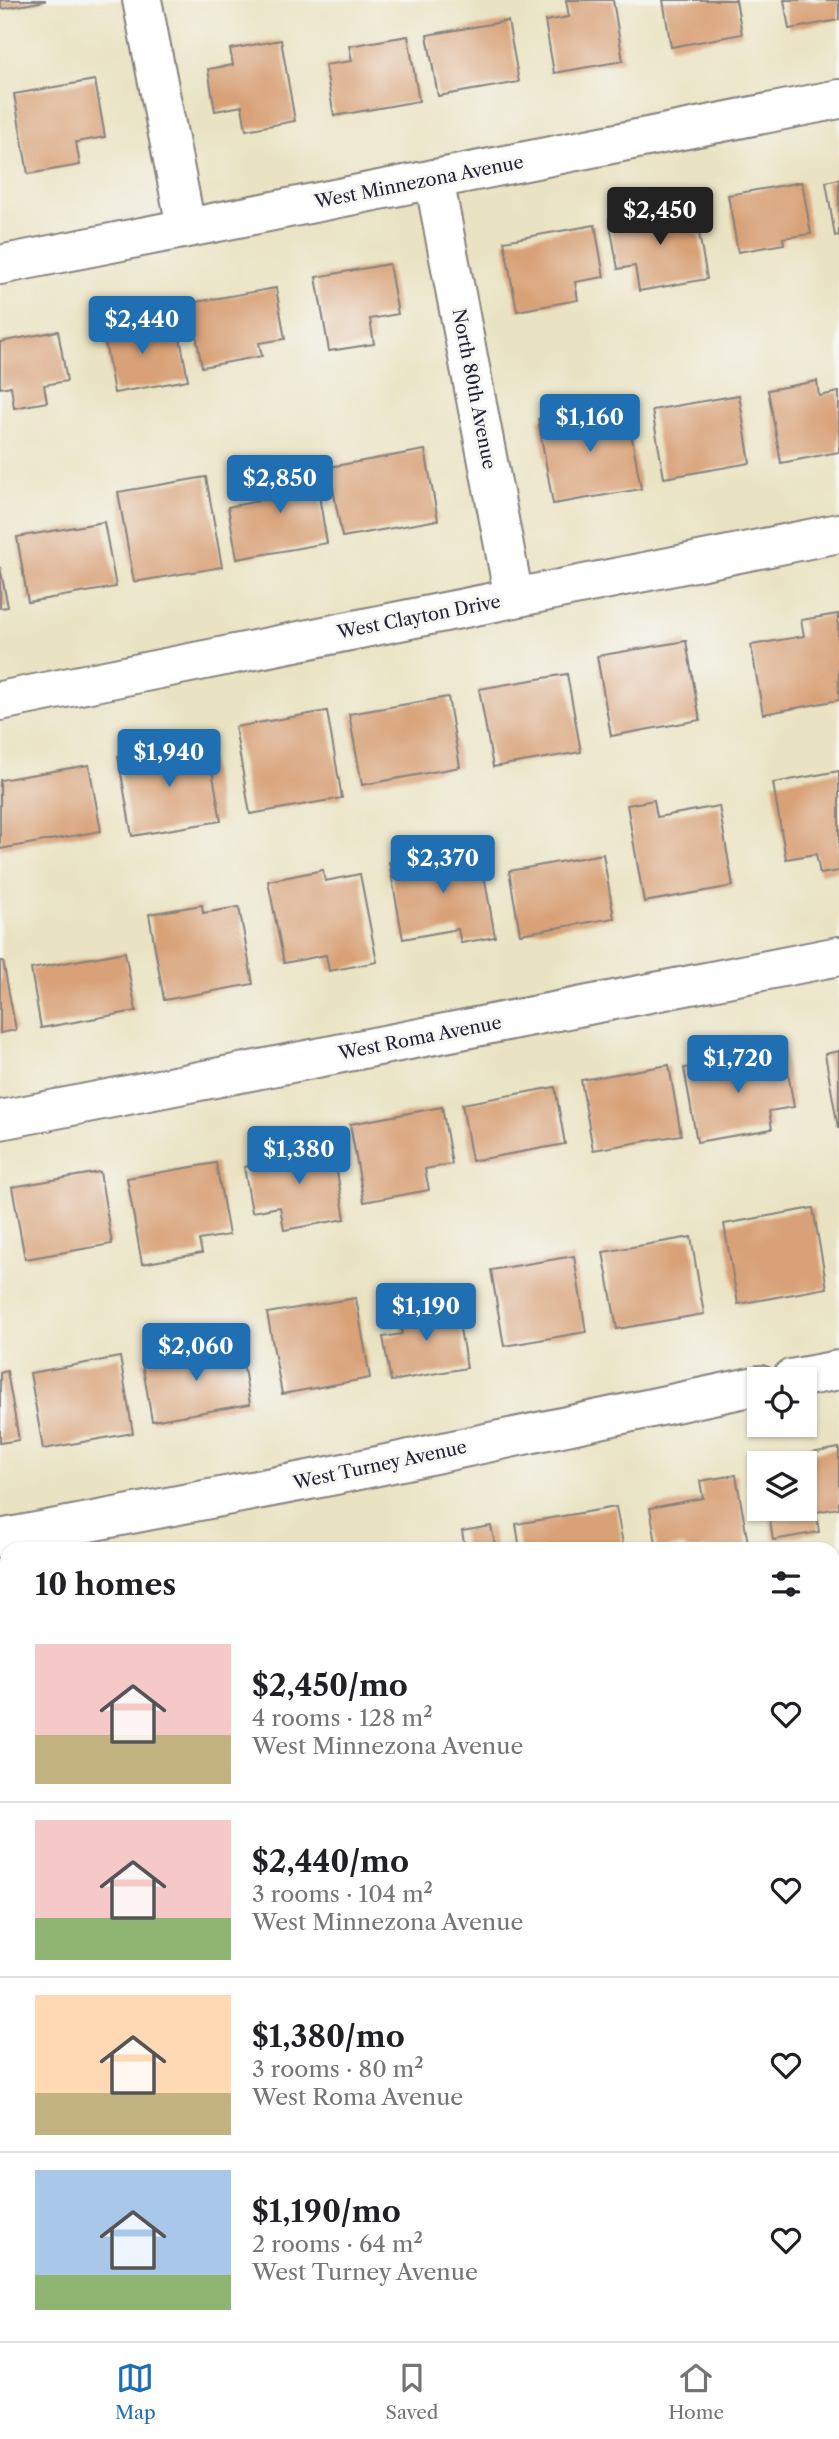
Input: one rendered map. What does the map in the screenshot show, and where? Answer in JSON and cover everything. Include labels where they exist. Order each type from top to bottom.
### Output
[{"type":"street","points":[[142,0],[186,227]]},
{"type":"street","name":"West Minnezona Avenue","points":[[0,265],[839,99]]},
{"type":"street","name":"North 80th Avenue","points":[[434,179],[514,598]]},
{"type":"street","name":"West Clayton Drive","points":[[0,701],[839,533]]},
{"type":"street","name":"West Roma Avenue","points":[[0,1120],[839,956]]},
{"type":"street","points":[[817,1374],[839,1370]]},
{"type":"street","name":"West Turney Avenue","points":[[0,1539],[335,1475],[747,1388]]},
{"type":"building","points":[[0,0],[45,0],[45,1],[2,9]]},
{"type":"building","points":[[566,0],[613,0],[623,61],[554,73],[545,21],[569,17]]},
{"type":"building","points":[[663,0],[736,0],[742,34],[671,47]]},
{"type":"building","points":[[784,0],[839,0],[839,20],[789,29]]},
{"type":"building","points":[[508,21],[519,82],[438,96],[427,35]]},
{"type":"building","points":[[408,36],[419,101],[334,116],[325,65],[352,61],[349,46]]},
{"type":"building","points":[[281,40],[295,121],[246,130],[242,106],[215,111],[208,69],[233,65],[230,49]]},
{"type":"building","points":[[95,80],[105,137],[76,142],[80,165],[28,174],[14,94]]},
{"type":"building","points":[[839,179],[839,235],[835,236],[826,182]]},
{"type":"building","points":[[802,182],[811,234],[783,238],[784,244],[738,252],[728,195]]},
{"type":"building","points":[[694,204],[707,279],[639,291],[635,266],[618,269],[609,219]]},
{"type":"building","points":[[595,225],[604,277],[575,282],[578,300],[517,311],[504,241]]},
{"type":"building","points":[[389,264],[398,314],[370,319],[374,344],[329,351],[316,277]]},
{"type":"building","points":[[276,288],[285,339],[259,343],[262,356],[202,367],[190,303]]},
{"type":"building","points":[[146,317],[150,337],[179,332],[188,380],[114,393],[102,324]]},
{"type":"building","points":[[58,331],[67,381],[44,385],[47,402],[14,408],[11,386],[0,388],[0,342]]},
{"type":"building","points":[[817,381],[819,396],[839,392],[839,452],[781,463],[768,390]]},
{"type":"building","points":[[739,395],[750,463],[664,478],[652,410]]},
{"type":"building","points":[[626,404],[641,489],[553,504],[538,419]]},
{"type":"building","points":[[425,450],[438,520],[342,537],[329,467]]},
{"type":"building","points":[[314,466],[327,543],[237,559],[228,507],[258,501],[254,476]]},
{"type":"building","points":[[206,477],[222,567],[134,582],[118,492]]},
{"type":"building","points":[[104,522],[116,587],[28,602],[17,537]]},
{"type":"building","points":[[0,567],[8,607],[0,608]]},
{"type":"building","points":[[838,614],[839,700],[763,714],[751,645],[804,636],[801,620]]},
{"type":"building","points":[[686,641],[700,720],[611,736],[597,656]]},
{"type":"building","points":[[567,674],[581,752],[493,767],[479,689]]},
{"type":"building","points":[[448,697],[460,767],[362,785],[349,714]]},
{"type":"building","points":[[327,711],[342,798],[250,814],[235,727]]},
{"type":"building","points":[[207,741],[221,821],[132,836],[118,756]]},
{"type":"building","points":[[89,765],[101,831],[0,849],[0,780]]},
{"type":"building","points":[[839,771],[839,871],[820,874],[816,854],[786,859],[773,783]]},
{"type":"building","points":[[654,800],[657,817],[719,806],[733,886],[644,902],[627,805]]},
{"type":"building","points":[[479,846],[495,937],[461,943],[458,929],[403,939],[389,862]]},
{"type":"building","points":[[603,854],[614,918],[520,934],[509,871]]},
{"type":"building","points":[[323,870],[325,881],[360,874],[377,962],[329,971],[326,955],[284,963],[268,881]]},
{"type":"building","points":[[202,905],[203,913],[239,907],[253,984],[164,1000],[149,914]]},
{"type":"building","points":[[125,952],[136,1011],[41,1028],[31,969]]},
{"type":"building","points":[[0,961],[3,961],[16,1030],[0,1033]]},
{"type":"building","points":[[784,1050],[794,1107],[769,1111],[772,1129],[697,1142],[684,1068]]},
{"type":"building","points":[[839,1051],[839,1128],[838,1128],[825,1054]]},
{"type":"building","points":[[669,1065],[681,1135],[593,1150],[581,1080]]},
{"type":"building","points":[[555,1087],[565,1144],[472,1161],[462,1104]]},
{"type":"building","points":[[442,1107],[452,1164],[425,1169],[429,1190],[364,1202],[350,1124]]},
{"type":"building","points":[[331,1136],[345,1219],[284,1230],[280,1207],[252,1212],[244,1167],[299,1157],[296,1142]]},
{"type":"building","points":[[216,1163],[229,1235],[199,1240],[202,1253],[142,1264],[127,1178]]},
{"type":"building","points":[[100,1172],[112,1244],[25,1259],[12,1187]]},
{"type":"building","points":[[813,1208],[827,1288],[738,1304],[724,1224]]},
{"type":"building","points":[[691,1237],[704,1314],[617,1329],[603,1252]]},
{"type":"building","points":[[574,1256],[586,1332],[504,1346],[491,1270]]},
{"type":"building","points":[[356,1298],[370,1378],[282,1394],[267,1313]]},
{"type":"building","points":[[455,1301],[467,1368],[391,1381],[383,1337],[402,1334],[398,1311]]},
{"type":"building","points":[[240,1345],[250,1404],[152,1421],[142,1362]]},
{"type":"building","points":[[120,1357],[133,1433],[43,1449],[30,1373]]},
{"type":"building","points":[[7,1371],[19,1440],[0,1443],[0,1373]]},
{"type":"building","points":[[839,1448],[839,1508],[817,1512],[817,1452]]},
{"type":"building","points":[[736,1475],[748,1542],[656,1542],[650,1508],[703,1498],[700,1481]]},
{"type":"building","points":[[616,1507],[623,1542],[519,1542],[516,1524]]},
{"type":"building","points":[[817,1519],[819,1532],[773,1540],[770,1521],[817,1521]]},
{"type":"building","points":[[491,1526],[494,1542],[464,1542],[462,1531]]}]
